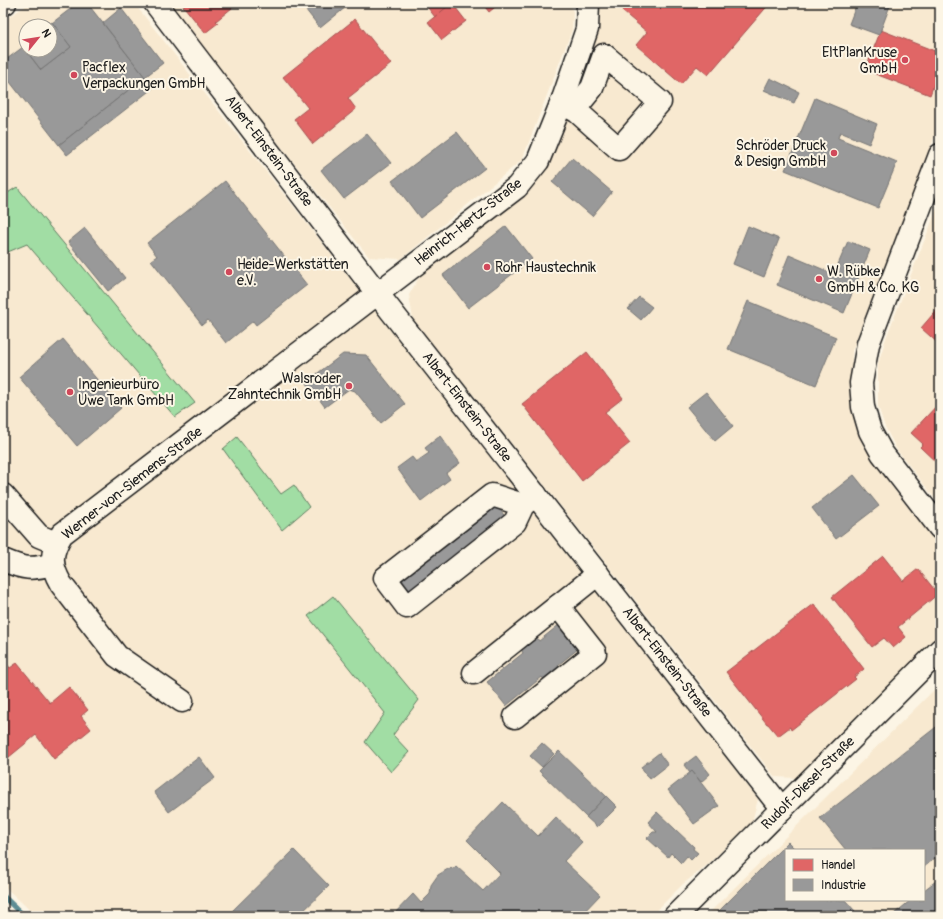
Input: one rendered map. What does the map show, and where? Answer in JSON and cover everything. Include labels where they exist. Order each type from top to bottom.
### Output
[{"type":"street","name":"Albert-Einstein-Straße","points":[[155,3],[377,293],[529,500],[598,574],[782,809]]},
{"type":"street","name":"Heinrich-Hertz-Straße","points":[[377,293],[517,187],[538,161],[568,105],[587,29],[588,3]]},
{"type":"street","points":[[940,155],[868,344],[861,383],[863,407],[870,431],[882,453],[940,528]]},
{"type":"street","name":"Werner-von-Siemens-Straße","points":[[55,553],[62,534],[377,293]]},
{"type":"street","points":[[492,494],[529,500],[515,522],[407,607],[385,578],[492,494]]},
{"type":"street","points":[[3,496],[55,553],[55,574],[61,584],[117,656],[182,701]]},
{"type":"street","points":[[3,560],[22,568],[38,568],[55,553]]},
{"type":"street","points":[[474,673],[598,574]]},
{"type":"street","points":[[515,717],[595,653],[558,606]]},
{"type":"street","name":"Rudolf-Diesel-Straße","points":[[675,916],[940,650]]},
{"type":"path","points":[[3,906],[14,916]]},
{"type":"shaded area","points":[[30,3],[134,3],[758,799],[752,822],[707,865],[683,884],[651,916],[36,916],[3,885],[3,21]]},
{"type":"shaded area","points":[[166,3],[570,3],[573,12],[572,30],[522,160],[401,259],[369,257]]},
{"type":"shaded area","points":[[593,3],[940,3],[940,123],[852,351],[851,398],[863,445],[892,487],[940,547],[940,639],[796,778],[775,777],[413,319],[409,295],[422,272],[514,200]]},
{"type":"shaded area","points":[[940,201],[940,505],[897,450],[885,427],[878,406],[878,364],[886,338]]},
{"type":"shaded area","points":[[940,684],[940,916],[706,916]]},
{"type":"green space","points":[[17,187],[195,403],[175,417],[27,244],[3,254],[3,196]]},
{"type":"green space","points":[[237,437],[281,494],[294,485],[309,507],[282,530],[223,449]]},
{"type":"green space","points":[[333,596],[419,700],[393,735],[409,752],[391,772],[365,742],[385,713],[308,616]]},
{"type":"building: Handel","points":[[181,3],[238,3],[216,21],[218,23],[205,33]]},
{"type":"building: Handel","points":[[448,3],[450,5],[435,17],[425,4]]},
{"type":"building: Handel","points":[[452,3],[466,21],[442,40],[428,22]]},
{"type":"building: Handel","points":[[482,3],[500,3],[489,12]]},
{"type":"building: Handel","points":[[628,3],[770,3],[708,75],[697,66],[681,84],[636,45],[647,32],[622,11]]},
{"type":"building: Handel","points":[[355,19],[391,64],[348,98],[356,109],[313,144],[294,119],[308,108],[283,77]]},
{"type":"building: Handel","name":"EltPlanKruse GmbH","points":[[881,30],[940,53],[940,68],[930,95],[865,70]]},
{"type":"building: Handel","points":[[940,306],[940,345],[921,328]]},
{"type":"building: Handel","points":[[587,352],[623,398],[605,412],[630,443],[582,481],[522,404]]},
{"type":"building: Handel","points":[[940,402],[940,466],[920,447],[923,444],[911,433]]},
{"type":"building: Handel","points":[[883,556],[903,581],[918,569],[938,594],[898,627],[906,637],[893,648],[884,638],[872,647],[832,597]]},
{"type":"building: Handel","points":[[814,604],[864,669],[854,677],[856,679],[791,730],[790,727],[778,736],[726,672]]},
{"type":"building: Handel","points":[[3,659],[10,668],[17,663],[50,703],[69,687],[88,710],[81,716],[91,729],[54,759],[36,735],[3,762]]},
{"type":"building: Industrie","name":"Pacflex Verpackungen GmbH","points":[[78,3],[87,3],[145,77],[59,145],[3,73],[3,62],[18,51],[18,58],[32,58],[41,70],[71,47],[58,31],[58,18]]},
{"type":"building: Industrie","points":[[305,3],[342,3],[346,7],[320,28],[302,5]]},
{"type":"building: Industrie","points":[[857,3],[891,3],[879,35],[849,24]]},
{"type":"building: Industrie","points":[[121,8],[163,63],[145,77],[103,23]]},
{"type":"building: Industrie","points":[[58,30],[71,47],[58,57]]},
{"type":"building: Industrie","points":[[32,58],[57,58],[41,70]]},
{"type":"building: Industrie","points":[[145,77],[153,88],[67,155],[59,145]]},
{"type":"building: Industrie","points":[[770,78],[799,92],[794,103],[764,90]]},
{"type":"building: Industrie","name":"Schröder Druck & Design GmbH","points":[[815,98],[877,124],[869,144],[840,132],[838,138],[897,162],[878,208],[785,170]]},
{"type":"building: Industrie","points":[[457,132],[485,168],[420,218],[392,181]]},
{"type":"building: Industrie","points":[[367,134],[391,163],[344,199],[321,170]]},
{"type":"building: Industrie","points":[[572,158],[612,192],[592,216],[552,182]]},
{"type":"building: Industrie","name":"Heide-Werkstätten e.V.","points":[[225,181],[307,285],[256,325],[253,321],[226,343],[208,320],[202,325],[151,260],[157,256],[147,243]]},
{"type":"building: Industrie","name":"Rohr Haustechnik","points":[[506,226],[532,259],[468,308],[443,275]]},
{"type":"building: Industrie","points":[[748,226],[779,239],[764,277],[733,264]]},
{"type":"building: Industrie","points":[[85,228],[125,278],[108,291],[68,242]]},
{"type":"building: Industrie","name":"W. Rübke GmbH & Co. KG","points":[[848,241],[870,250],[844,313],[777,285],[789,255],[834,274]]},
{"type":"building: Industrie","points":[[639,297],[652,307],[641,320],[628,309]]},
{"type":"building: Industrie","points":[[748,301],[836,337],[816,385],[728,349]]},
{"type":"building: Industrie","name":"Ingenieurbüro Uwe Tank GmbH","points":[[63,339],[121,408],[77,446],[19,377]]},
{"type":"building: Industrie","name":"Walsroder Zahntechnik GmbH","points":[[343,354],[366,355],[405,404],[381,423],[355,391],[349,389],[325,407],[306,382]]},
{"type":"building: Industrie","points":[[706,392],[733,426],[715,441],[687,407]]},
{"type":"building: Industrie","points":[[440,436],[460,463],[446,473],[450,479],[421,501],[397,468],[412,457],[416,462],[429,453],[425,448]]},
{"type":"building: Industrie","points":[[854,475],[879,506],[836,539],[812,508]]},
{"type":"building: Industrie","points":[[496,504],[506,518],[411,592],[401,578]]},
{"type":"building: Industrie","points":[[560,624],[579,648],[558,665],[561,669],[545,681],[542,677],[506,706],[487,682],[523,653],[521,649],[536,637],[539,641]]},
{"type":"building: Industrie","points":[[940,724],[940,854],[925,866],[925,849],[845,849],[820,818]]},
{"type":"building: Industrie","points":[[542,743],[554,754],[542,767],[530,756]]},
{"type":"building: Industrie","points":[[559,751],[606,796],[586,817],[539,771]]},
{"type":"building: Industrie","points":[[659,753],[668,765],[650,779],[641,767]]},
{"type":"building: Industrie","points":[[696,756],[710,774],[701,782],[692,771],[690,773],[684,765]]},
{"type":"building: Industrie","points":[[199,757],[215,778],[169,812],[154,792]]},
{"type":"building: Industrie","points":[[692,771],[719,806],[694,824],[668,790]]},
{"type":"building: Industrie","points":[[606,796],[617,807],[597,827],[586,817]]},
{"type":"building: Industrie","points":[[503,802],[538,836],[556,817],[582,842],[564,861],[600,895],[580,916],[392,916],[413,894],[421,903],[430,894],[431,885],[438,875],[456,866],[483,891],[500,873],[467,840]]},
{"type":"building: Industrie","points":[[657,812],[694,847],[693,849],[698,853],[691,860],[687,856],[681,863],[671,853],[668,857],[647,838],[653,832],[657,832],[648,822]]},
{"type":"building: Industrie","points":[[788,842],[795,849],[785,849],[785,901],[846,901],[855,911],[850,916],[714,916]]},
{"type":"building: Industrie","points":[[294,850],[329,886],[298,916],[227,916]]},
{"type":"building: Industrie","points":[[940,878],[940,916],[896,916],[894,914],[910,901],[925,901],[925,889]]},
{"type":"waterway","points":[[3,896],[24,916]]},
{"type":"place","name":"EltPlanKruse GmbH","points":[[905,60]]},
{"type":"place","name":"Pacflex Verpackungen GmbH","points":[[74,75]]},
{"type":"place","name":"Schröder Druck & Design GmbH","points":[[834,153]]},
{"type":"place","name":"Rohr Haustechnik","points":[[487,267]]},
{"type":"place","name":"Heide-Werkstätten e.V.","points":[[229,272]]},
{"type":"place","name":"W. Rübke GmbH & Co. KG","points":[[819,279]]},
{"type":"place","name":"Walsroder Zahntechnik GmbH","points":[[349,386]]},
{"type":"place","name":"Ingenieurbüro Uwe Tank GmbH","points":[[70,392]]}]
